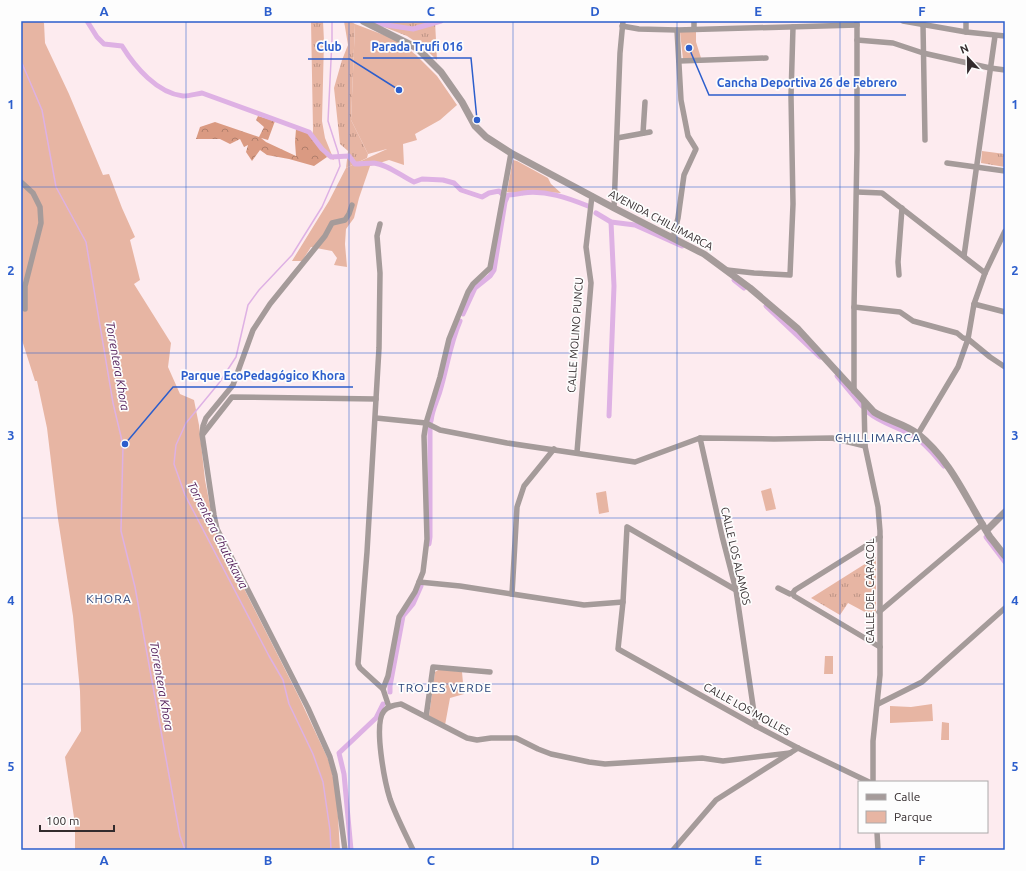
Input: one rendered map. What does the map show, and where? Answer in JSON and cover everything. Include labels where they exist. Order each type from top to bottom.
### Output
[{"type":"street","name":"AVENIDA CHILLIMARCA","points":[[363,21],[417,48],[441,72],[462,102],[475,126],[486,137],[511,153],[704,254],[750,288],[798,329],[864,402],[881,416],[918,434],[935,450],[950,468],[985,527],[1005,556]]},
{"type":"street","points":[[694,21],[694,29]]},
{"type":"street","points":[[737,21],[737,28]]},
{"type":"street","points":[[902,21],[966,32],[1005,36]]},
{"type":"street","points":[[966,21],[966,32]]},
{"type":"street","points":[[614,208],[622,24],[639,29],[677,30],[737,28],[777,24],[793,27],[857,23],[857,192],[854,307],[854,391]]},
{"type":"street","points":[[923,25],[925,140]]},
{"type":"street","points":[[727,270],[754,273],[790,274],[793,204],[791,96],[793,27]]},
{"type":"street","points":[[673,238],[678,218],[684,175],[696,149],[688,136],[682,100],[677,30]]},
{"type":"street","points":[[964,256],[995,36]]},
{"type":"street","points":[[857,40],[893,43],[923,53],[1005,70]]},
{"type":"street","points":[[679,61],[766,58]]},
{"type":"street","points":[[643,134],[645,102]]},
{"type":"street","points":[[617,138],[650,132]]},
{"type":"street","points":[[383,689],[388,676],[399,617],[415,592],[423,572],[427,539],[424,436],[426,423],[440,377],[448,339],[468,292],[473,284],[490,268],[511,153]]},
{"type":"street","points":[[947,163],[1005,171]]},
{"type":"street","points":[[21,182],[32,193],[40,207],[41,223],[25,286],[25,308]]},
{"type":"street","points":[[857,192],[882,193],[985,272]]},
{"type":"street","name":"CALLE MOLINO PUNCU","points":[[576,452],[591,283],[586,247],[592,196]]},
{"type":"street","points":[[345,850],[335,775],[330,756],[308,708],[217,529],[202,434],[206,418],[233,385],[253,330],[270,304],[325,236],[332,223],[345,220],[349,214],[352,204]]},
{"type":"street","points":[[899,275],[898,262],[902,208]]},
{"type":"street","points":[[380,224],[377,236],[380,281],[376,418],[358,664],[360,668],[383,689],[389,707]]},
{"type":"street","points":[[918,434],[958,368],[968,339],[974,304],[985,272],[1005,231]]},
{"type":"street","points":[[974,304],[1005,312]]},
{"type":"street","points":[[854,307],[900,312],[913,322],[957,333],[963,338],[968,339],[1005,367]]},
{"type":"street","points":[[202,434],[232,397],[376,399]]},
{"type":"street","name":"CALLE DEL CARACOL","points":[[864,402],[866,446],[878,507],[880,537],[880,647],[878,704],[873,741],[873,781]]},
{"type":"street","points":[[376,418],[426,423],[440,430],[508,443],[635,462],[700,438],[832,438],[866,446]]},
{"type":"street","name":"CALLE LOS ALAMOS","points":[[700,438],[736,590],[756,726]]},
{"type":"street","points":[[512,594],[517,507],[524,486],[554,449]]},
{"type":"street","points":[[879,612],[1005,512]]},
{"type":"street","points":[[419,582],[460,586],[584,605],[623,602],[627,527],[736,590]]},
{"type":"street","points":[[778,588],[790,594],[793,593],[795,590],[880,537]]},
{"type":"street","points":[[793,593],[794,596],[880,647]]},
{"type":"street","name":"CALLE LOS MOLLES","points":[[623,602],[618,649],[756,726],[867,781]]},
{"type":"street","points":[[878,704],[922,682],[1005,608]]},
{"type":"street","points":[[426,717],[433,667],[490,672]]},
{"type":"street","points":[[412,850],[390,798],[384,770],[379,722],[384,711],[389,707],[401,704],[467,738],[477,740],[491,738],[516,738],[538,750],[551,754],[605,764],[702,758],[723,761],[790,753]]},
{"type":"street","points":[[673,850],[716,800],[798,748]]},
{"type":"street","points":[[877,833],[878,850]]},
{"type":"green space","points":[[21,21],[42,21],[44,23],[45,43],[69,94],[103,175],[109,174],[135,237],[130,240],[140,280],[134,284],[171,343],[168,367],[180,394],[194,400],[199,425],[205,480],[214,526],[328,759],[336,792],[340,850],[75,850],[75,824],[65,757],[81,731],[80,691],[73,616],[58,519],[47,428],[37,381],[35,381],[21,337]]},
{"type":"green space","points":[[311,21],[323,21],[322,121],[325,138],[334,160],[327,157],[312,138]]},
{"type":"green space","points":[[344,21],[350,21],[355,24],[351,120],[368,154],[367,158],[346,168],[348,151],[340,144],[334,88],[348,45]]},
{"type":"green space","points":[[369,21],[435,21],[437,60],[422,46],[407,36]]},
{"type":"green space","points":[[355,24],[397,40],[416,55],[437,76],[457,105],[440,120],[415,134],[417,140],[403,144],[404,165],[389,160],[370,166],[354,218],[346,229],[345,244],[347,267],[334,265],[337,258],[332,251],[311,247],[302,261],[292,261],[329,201],[346,168],[387,149],[368,154],[351,120]]},
{"type":"green space","points":[[696,31],[696,42],[701,58],[683,59],[680,32]]},
{"type":"green space","points":[[258,116],[275,121],[268,140],[261,138],[266,142],[296,156],[296,129],[309,134],[327,157],[314,166],[267,155],[260,150],[252,161],[246,152],[248,145],[244,147],[240,139],[230,144],[220,139],[196,139],[200,127],[215,122],[259,137],[264,127],[256,120]]},
{"type":"green space","points":[[982,151],[1005,154],[1005,167],[981,163]]},
{"type":"green space","points":[[513,160],[548,178],[551,184],[561,193],[524,191],[514,193],[507,192]]},
{"type":"green space","points":[[771,488],[776,509],[766,511],[761,491]]},
{"type":"green space","points":[[606,491],[609,512],[599,514],[596,493]]},
{"type":"green space","points":[[876,557],[876,618],[848,603],[840,615],[811,598]]},
{"type":"green space","points":[[825,656],[833,656],[833,674],[824,674]]},
{"type":"green space","points":[[440,669],[462,672],[464,694],[450,698],[445,725],[429,716],[435,672]]},
{"type":"green space","points":[[932,704],[933,721],[890,723],[890,706],[911,707]]},
{"type":"green space","points":[[942,722],[949,723],[949,740],[941,740]]},
{"type":"waterway","points":[[87,21],[97,37],[104,44],[122,46],[133,62],[148,78],[164,90],[173,94],[183,96],[202,93],[309,132],[322,149],[331,157],[349,156],[355,164],[379,164],[390,168],[414,182],[422,179],[443,180],[454,183],[461,190],[482,197],[489,193],[499,191],[502,194]]},
{"type":"waterway","name":"Torrentera Chutakawa","points":[[331,850],[330,830],[323,782],[313,754],[289,704],[283,680],[185,495],[174,464],[176,445],[186,423],[219,383],[236,357],[248,305],[259,290],[292,255],[322,207],[340,166],[338,152],[328,121],[332,21]]},
{"type":"waterway","points":[[374,21],[380,24],[413,29],[441,21]]},
{"type":"waterway","name":"Torrentera Khora","points":[[21,61],[42,110],[56,187],[86,242],[113,403],[123,445],[121,531],[135,587],[180,836],[185,850]]},
{"type":"waterway","points":[[463,314],[475,288],[490,276],[494,270],[505,202],[508,195],[532,192],[548,194],[588,206]]},
{"type":"waterway","points":[[596,213],[611,222],[635,225],[682,246]]},
{"type":"waterway","points":[[609,416],[614,286],[611,222]]},
{"type":"waterway","points":[[734,280],[744,288]]},
{"type":"waterway","points":[[766,306],[820,357]]},
{"type":"waterway","points":[[431,421],[433,409],[439,395],[460,321]]},
{"type":"waterway","points":[[837,376],[862,406]]},
{"type":"waterway","points":[[868,412],[879,420],[915,437],[927,447],[944,466]]},
{"type":"waterway","points":[[429,544],[430,429]]},
{"type":"waterway","points":[[986,537],[1005,562]]},
{"type":"waterway","points":[[390,692],[403,616],[413,604],[421,586]]},
{"type":"waterway","points":[[351,850],[344,774],[339,753],[376,718],[383,704]]},
{"type":"place","name":"Cancha Deportiva 26 de Febrero","points":[[689,48]]},
{"type":"place","name":"Club","points":[[399,90]]},
{"type":"place","name":"Parada Trufi 016","points":[[477,120]]},
{"type":"place","name":"Parque EcoPedagógico Khora","points":[[125,444]]},
{"type":"district","name":"CHILLIMARCA","points":[[878,437]]},
{"type":"district","name":"KHORA","points":[[109,598]]},
{"type":"district","name":"TROJES VERDE","points":[[445,687]]}]
